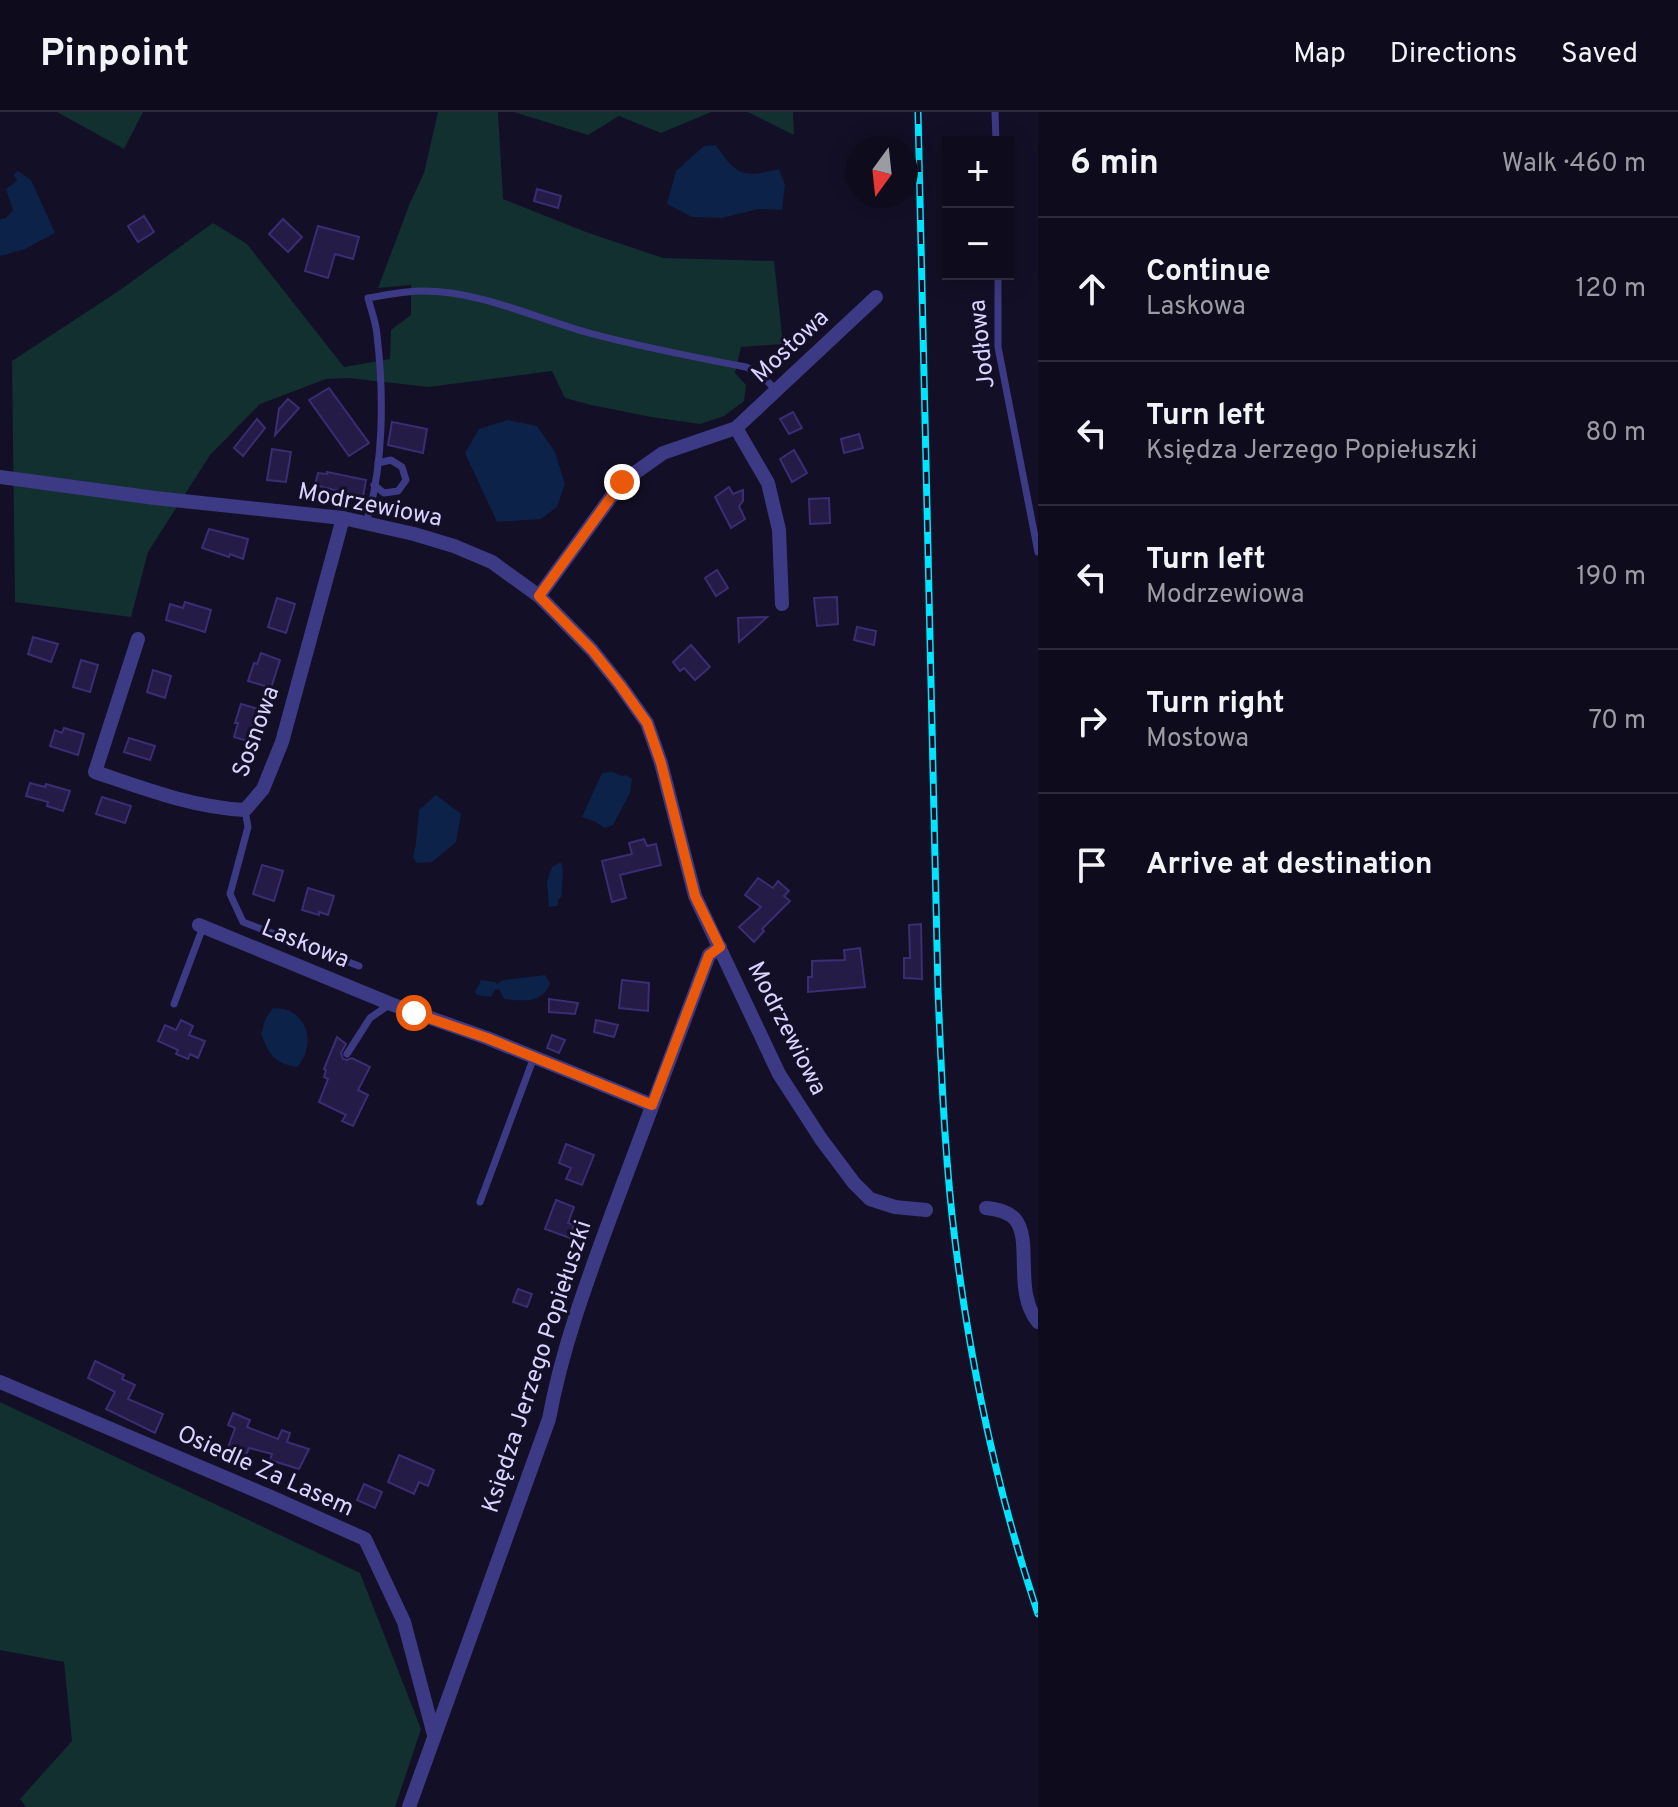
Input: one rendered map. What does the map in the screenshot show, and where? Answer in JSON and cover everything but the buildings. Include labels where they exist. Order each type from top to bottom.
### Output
[{"type":"street","name":"Mostowa","points":[[539,596],[622,482],[663,453],[736,428],[876,297]]},
{"type":"street","points":[[736,428],[768,483],[779,530],[782,604]]},
{"type":"street","name":"Modrzewiowa","points":[[0,477],[366,523],[454,546],[492,562],[539,596],[592,650],[647,723],[661,763],[695,896],[779,1074],[821,1139],[870,1199],[895,1207],[926,1210]]},
{"type":"street","name":"Sosnowa","points":[[138,639],[95,772],[179,800],[222,809],[245,810],[263,789],[282,742],[343,518]]},
{"type":"street","name":"Laskowa","points":[[201,926],[391,1004],[487,1038],[652,1105]]},
{"type":"street","name":"Księdza Jerzego Popiełuszki","points":[[409,1807],[549,1419],[578,1308],[709,955],[720,947]]},
{"type":"street","points":[[986,1208],[1000,1210],[1013,1217],[1021,1229],[1031,1276],[1026,1298],[1038,1322]]},
{"type":"street","name":"Osiedle Za Lasem","points":[[0,1382],[365,1539],[404,1622],[434,1735]]},
{"type":"lane","points":[[995,112],[996,136]]},
{"type":"lane","name":"Jodłowa","points":[[998,280],[998,347],[1038,552]]},
{"type":"lane","points":[[366,523],[378,463],[381,398],[377,332],[368,298],[421,290],[453,293],[629,344],[746,367],[759,373],[777,391]]},
{"type":"lane","points":[[374,485],[384,493],[398,491],[406,480],[402,467],[391,460],[378,463]]},
{"type":"lane","points":[[245,810],[248,827],[230,894],[243,922],[359,966]]},
{"type":"lane","name":"Laskowa","points":[[174,1004],[201,926]]},
{"type":"lane","points":[[347,1054],[370,1018],[391,1004]]},
{"type":"lane","points":[[480,1202],[534,1057]]},
{"type":"green space","points":[[57,112],[143,112],[124,149]]},
{"type":"green space","points":[[438,112],[498,112],[503,199],[663,258],[774,261],[783,344],[741,347],[735,373],[746,385],[744,401],[724,416],[700,424],[565,398],[552,371],[428,387],[349,378],[326,379],[260,404],[210,455],[148,552],[131,617],[15,602],[12,361],[120,290],[213,223],[247,244],[344,367],[390,359],[391,330],[411,315],[411,285],[378,288],[424,173]]},
{"type":"green space","points":[[514,112],[711,112],[661,133],[619,116],[588,135]]},
{"type":"green space","points":[[748,112],[793,112],[794,135]]},
{"type":"green space","points":[[0,1402],[360,1573],[421,1729],[395,1807],[26,1807],[20,1799],[72,1741],[64,1662],[0,1650]]},
{"type":"water","points":[[716,145],[729,163],[742,172],[749,174],[779,169],[785,185],[782,210],[758,209],[722,218],[692,217],[667,204],[676,171],[704,146]]},
{"type":"water","points":[[18,171],[31,180],[55,233],[25,249],[0,256],[0,219],[6,218],[13,210],[6,189],[17,181],[14,175]]},
{"type":"water","points":[[508,420],[537,426],[555,452],[565,484],[557,507],[541,519],[497,522],[465,453],[479,429]]},
{"type":"water","points":[[613,772],[632,779],[630,793],[613,825],[605,828],[582,817],[602,773]]},
{"type":"water","points":[[436,795],[461,814],[456,842],[432,862],[417,863],[413,857],[419,810]]},
{"type":"water","points":[[561,862],[562,896],[558,906],[549,907],[547,882],[552,867]]},
{"type":"water","points":[[545,975],[550,983],[547,990],[531,1000],[504,999],[499,989],[491,997],[475,992],[481,980],[497,984],[503,980]]},
{"type":"water","points":[[273,1008],[285,1009],[295,1015],[305,1028],[306,1052],[297,1067],[273,1057],[261,1034]]},
{"type":"railway","points":[[918,112],[938,990],[947,1159],[958,1266],[974,1367],[996,1467],[1038,1614]]},
{"type":"route","points":[[414,1013],[487,1038],[652,1105],[709,955],[720,947],[695,896],[661,763],[647,723],[592,650],[539,596],[622,482]]}]
